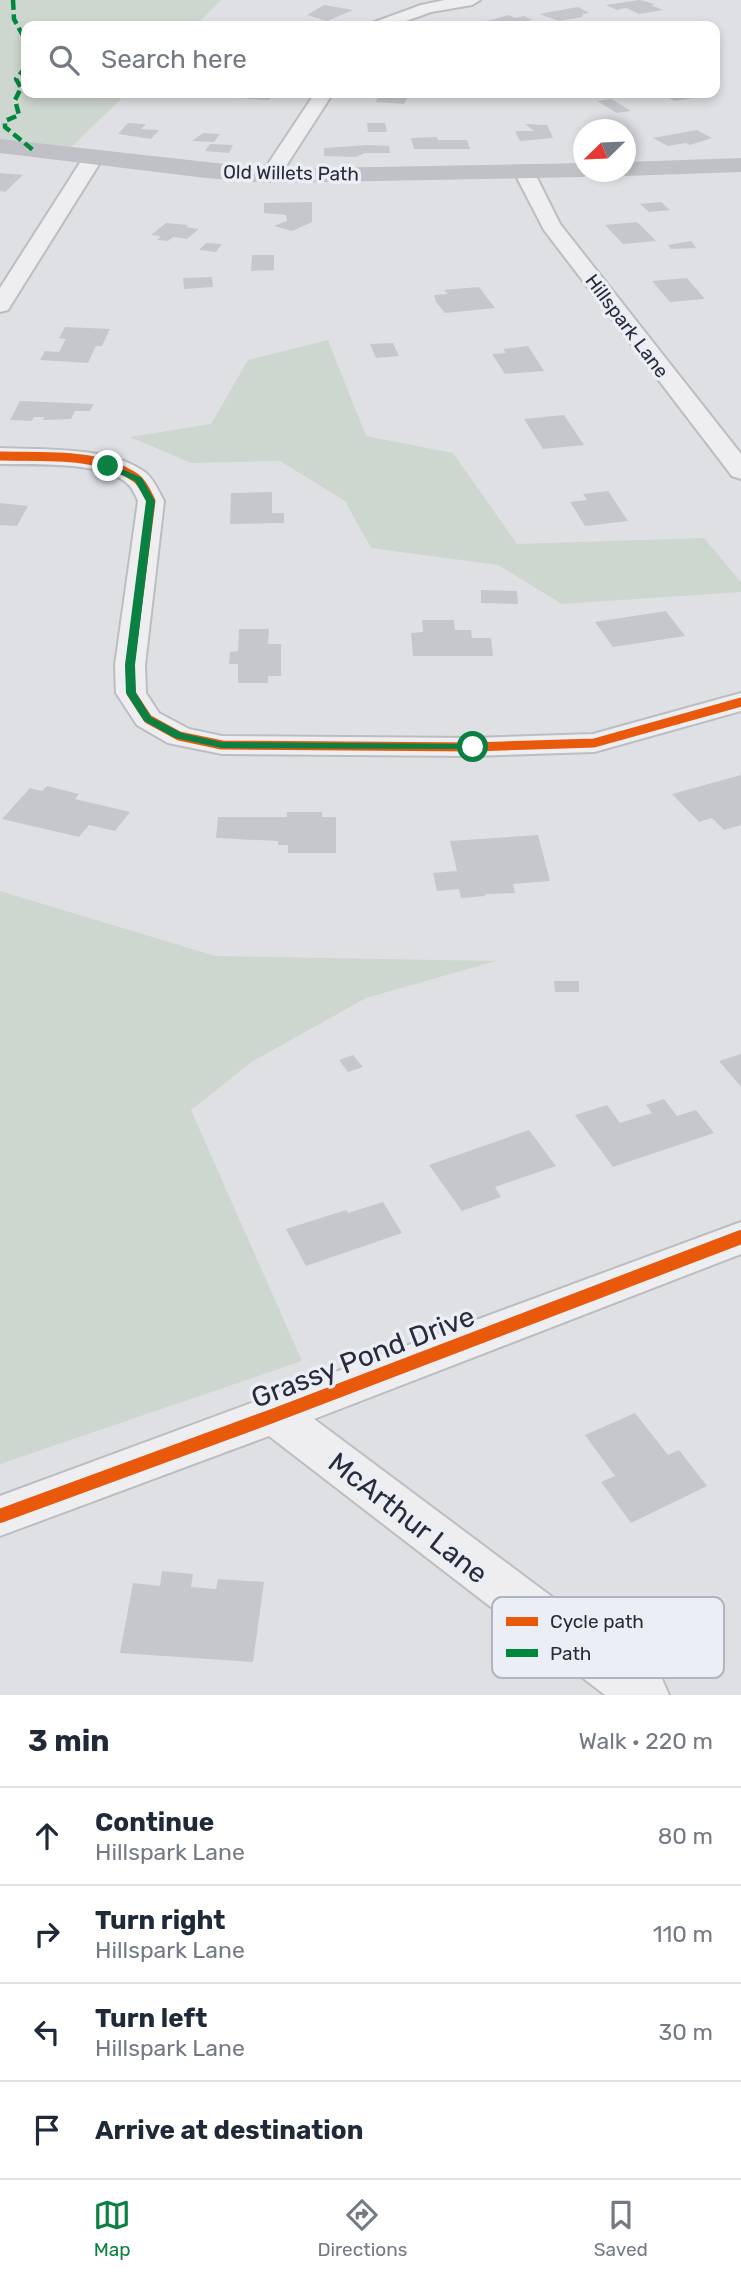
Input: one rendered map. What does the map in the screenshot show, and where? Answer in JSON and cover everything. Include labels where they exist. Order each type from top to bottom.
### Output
[{"type":"main road","name":"Old Willets Path","points":[[0,146],[270,176],[573,170]]},
{"type":"main road","points":[[636,169],[741,165]]},
{"type":"street","points":[[392,21],[427,8],[472,0]]},
{"type":"street","points":[[270,176],[321,98]]},
{"type":"street","points":[[0,305],[93,158]]},
{"type":"street","name":"Hillspark Lane","points":[[524,172],[551,226],[741,471]]},
{"type":"street","points":[[0,456],[57,458],[108,466],[138,480],[150,501],[130,665],[131,693],[148,719],[179,736],[222,745],[473,747],[594,743],[741,702]]},
{"type":"street","name":"Grassy Pond Drive","points":[[0,1516],[275,1415],[741,1237]]},
{"type":"street","name":"McArthur Lane","points":[[275,1415],[515,1597]]},
{"type":"street","name":"McArthur Lane","points":[[622,1678],[644,1695]]},
{"type":"shaded area","points":[[0,0],[221,0],[200,21],[21,21],[21,98],[122,98],[69,149],[0,141]]},
{"type":"shaded area","points":[[328,340],[366,436],[453,453],[517,544],[704,538],[741,582],[741,592],[562,604],[498,565],[371,548],[345,501],[280,461],[191,463],[130,437],[211,424],[248,360]]},
{"type":"shaded area","points":[[0,891],[215,956],[496,961],[366,998],[253,1061],[191,1110],[302,1361],[0,1464]]},
{"type":"building","points":[[640,0],[655,4],[651,5],[663,10],[639,14],[626,8],[617,10],[606,5]]},
{"type":"building","points":[[324,5],[353,10],[327,21],[307,15]]},
{"type":"building","points":[[578,7],[589,13],[559,21],[539,14]]},
{"type":"building","points":[[509,15],[533,20],[527,21],[487,21]]},
{"type":"building","points":[[237,98],[270,98],[269,100]]},
{"type":"building","points":[[378,98],[407,98],[404,104],[375,102]]},
{"type":"building","points":[[669,98],[692,98],[674,101]]},
{"type":"building","points":[[611,99],[631,111],[617,113],[597,101]]},
{"type":"building","points":[[128,123],[146,124],[141,129],[159,130],[151,139],[118,134]]},
{"type":"building","points":[[367,123],[385,123],[387,132],[368,132]]},
{"type":"building","points":[[525,124],[547,125],[553,138],[520,141],[515,131],[534,131]]},
{"type":"building","points":[[697,130],[712,138],[690,145],[686,143],[668,146],[653,138]]},
{"type":"building","points":[[203,133],[220,134],[214,142],[192,141]]},
{"type":"building","points":[[437,137],[438,140],[467,140],[470,149],[414,149],[411,138]]},
{"type":"building","points":[[210,144],[233,145],[229,153],[205,151]]},
{"type":"building","points":[[389,146],[390,153],[365,153],[356,157],[324,156],[324,148]]},
{"type":"building","points":[[0,173],[23,175],[5,192],[0,191]]},
{"type":"building","points":[[312,202],[312,222],[292,231],[274,226],[287,221],[286,215],[264,213],[264,203]]},
{"type":"building","points":[[661,202],[670,210],[649,212],[640,204]]},
{"type":"building","points":[[637,222],[656,241],[623,244],[605,225]]},
{"type":"building","points":[[166,223],[199,229],[187,239],[173,237],[168,241],[157,240],[161,236],[151,235]]},
{"type":"building","points":[[691,241],[696,248],[671,249],[668,245]]},
{"type":"building","points":[[206,243],[222,244],[216,252],[199,250]]},
{"type":"building","points":[[252,255],[274,255],[274,270],[251,271]]},
{"type":"building","points":[[212,277],[213,287],[184,289],[183,278]]},
{"type":"building","points":[[687,278],[705,299],[670,302],[652,281]]},
{"type":"building","points":[[479,287],[495,308],[445,313],[434,295],[448,294],[444,290]]},
{"type":"building","points":[[65,327],[110,329],[102,346],[96,346],[88,363],[40,360],[45,351],[59,352],[66,339],[59,338]]},
{"type":"building","points":[[393,343],[399,356],[376,358],[370,344]]},
{"type":"building","points":[[528,346],[544,371],[505,374],[492,354],[506,353],[503,349]]},
{"type":"building","points":[[20,401],[94,404],[90,411],[75,411],[71,419],[43,420],[44,417],[34,417],[32,421],[10,420]]},
{"type":"building","points":[[564,415],[584,445],[543,449],[524,419]]},
{"type":"building","points":[[608,491],[628,521],[585,526],[570,502],[587,500],[583,494]]},
{"type":"building","points":[[272,492],[272,513],[284,513],[284,523],[230,524],[231,493]]},
{"type":"building","points":[[0,503],[28,506],[17,526],[0,525]]},
{"type":"building","points":[[481,590],[517,591],[518,604],[481,603]]},
{"type":"building","points":[[666,611],[685,636],[613,647],[595,622]]},
{"type":"building","points":[[422,620],[454,620],[455,630],[471,630],[472,638],[491,638],[493,656],[413,656],[411,633],[423,632]]},
{"type":"building","points":[[239,629],[269,629],[268,644],[281,644],[281,676],[268,676],[268,683],[238,683],[238,664],[229,664],[230,652],[238,651]]},
{"type":"building","points":[[741,775],[741,825],[724,830],[712,818],[699,822],[672,794]]},
{"type":"building","points":[[47,786],[79,794],[75,799],[130,812],[115,831],[89,825],[79,837],[2,819],[30,788],[42,791]]},
{"type":"building","points":[[287,812],[322,812],[322,817],[336,817],[336,853],[288,853],[288,845],[278,845],[278,841],[216,838],[218,817],[287,817]]},
{"type":"building","points":[[538,835],[550,881],[513,884],[515,893],[485,896],[461,898],[459,889],[437,891],[433,873],[457,871],[450,841]]},
{"type":"building","points":[[554,981],[579,981],[579,992],[555,992]]},
{"type":"building","points":[[741,1054],[741,1087],[719,1061]]},
{"type":"building","points":[[353,1055],[363,1067],[348,1072],[339,1060]]},
{"type":"building","points":[[664,1099],[677,1116],[696,1110],[714,1133],[613,1167],[575,1115],[607,1105],[620,1123],[652,1113],[646,1105]]},
{"type":"building","points":[[529,1130],[556,1166],[495,1187],[501,1197],[462,1211],[429,1165]]},
{"type":"building","points":[[383,1202],[402,1233],[306,1266],[286,1229],[346,1210],[348,1213]]},
{"type":"building","points":[[635,1413],[668,1455],[679,1450],[707,1486],[631,1523],[601,1482],[615,1476],[585,1435]]},
{"type":"building","points":[[162,1571],[193,1574],[191,1587],[216,1589],[218,1579],[264,1582],[253,1662],[120,1653],[133,1583],[160,1586]]},
{"type":"marked path","points":[[13,0],[14,19],[21,32]]},
{"type":"marked path","points":[[21,73],[16,79],[21,88]]},
{"type":"marked path","points":[[21,88],[15,100],[19,115],[5,121],[5,127],[33,150]]},
{"type":"cycle path","points":[[0,456],[88,461],[121,470],[136,478],[143,486],[151,501],[130,665],[131,693],[148,719],[179,736],[222,745],[473,747],[594,743],[741,702]]},
{"type":"cycle path","points":[[0,1516],[275,1415],[741,1237]]},
{"type":"route","points":[[108,466],[138,480],[150,501],[130,665],[131,693],[148,719],[179,736],[222,745],[473,747]]}]
